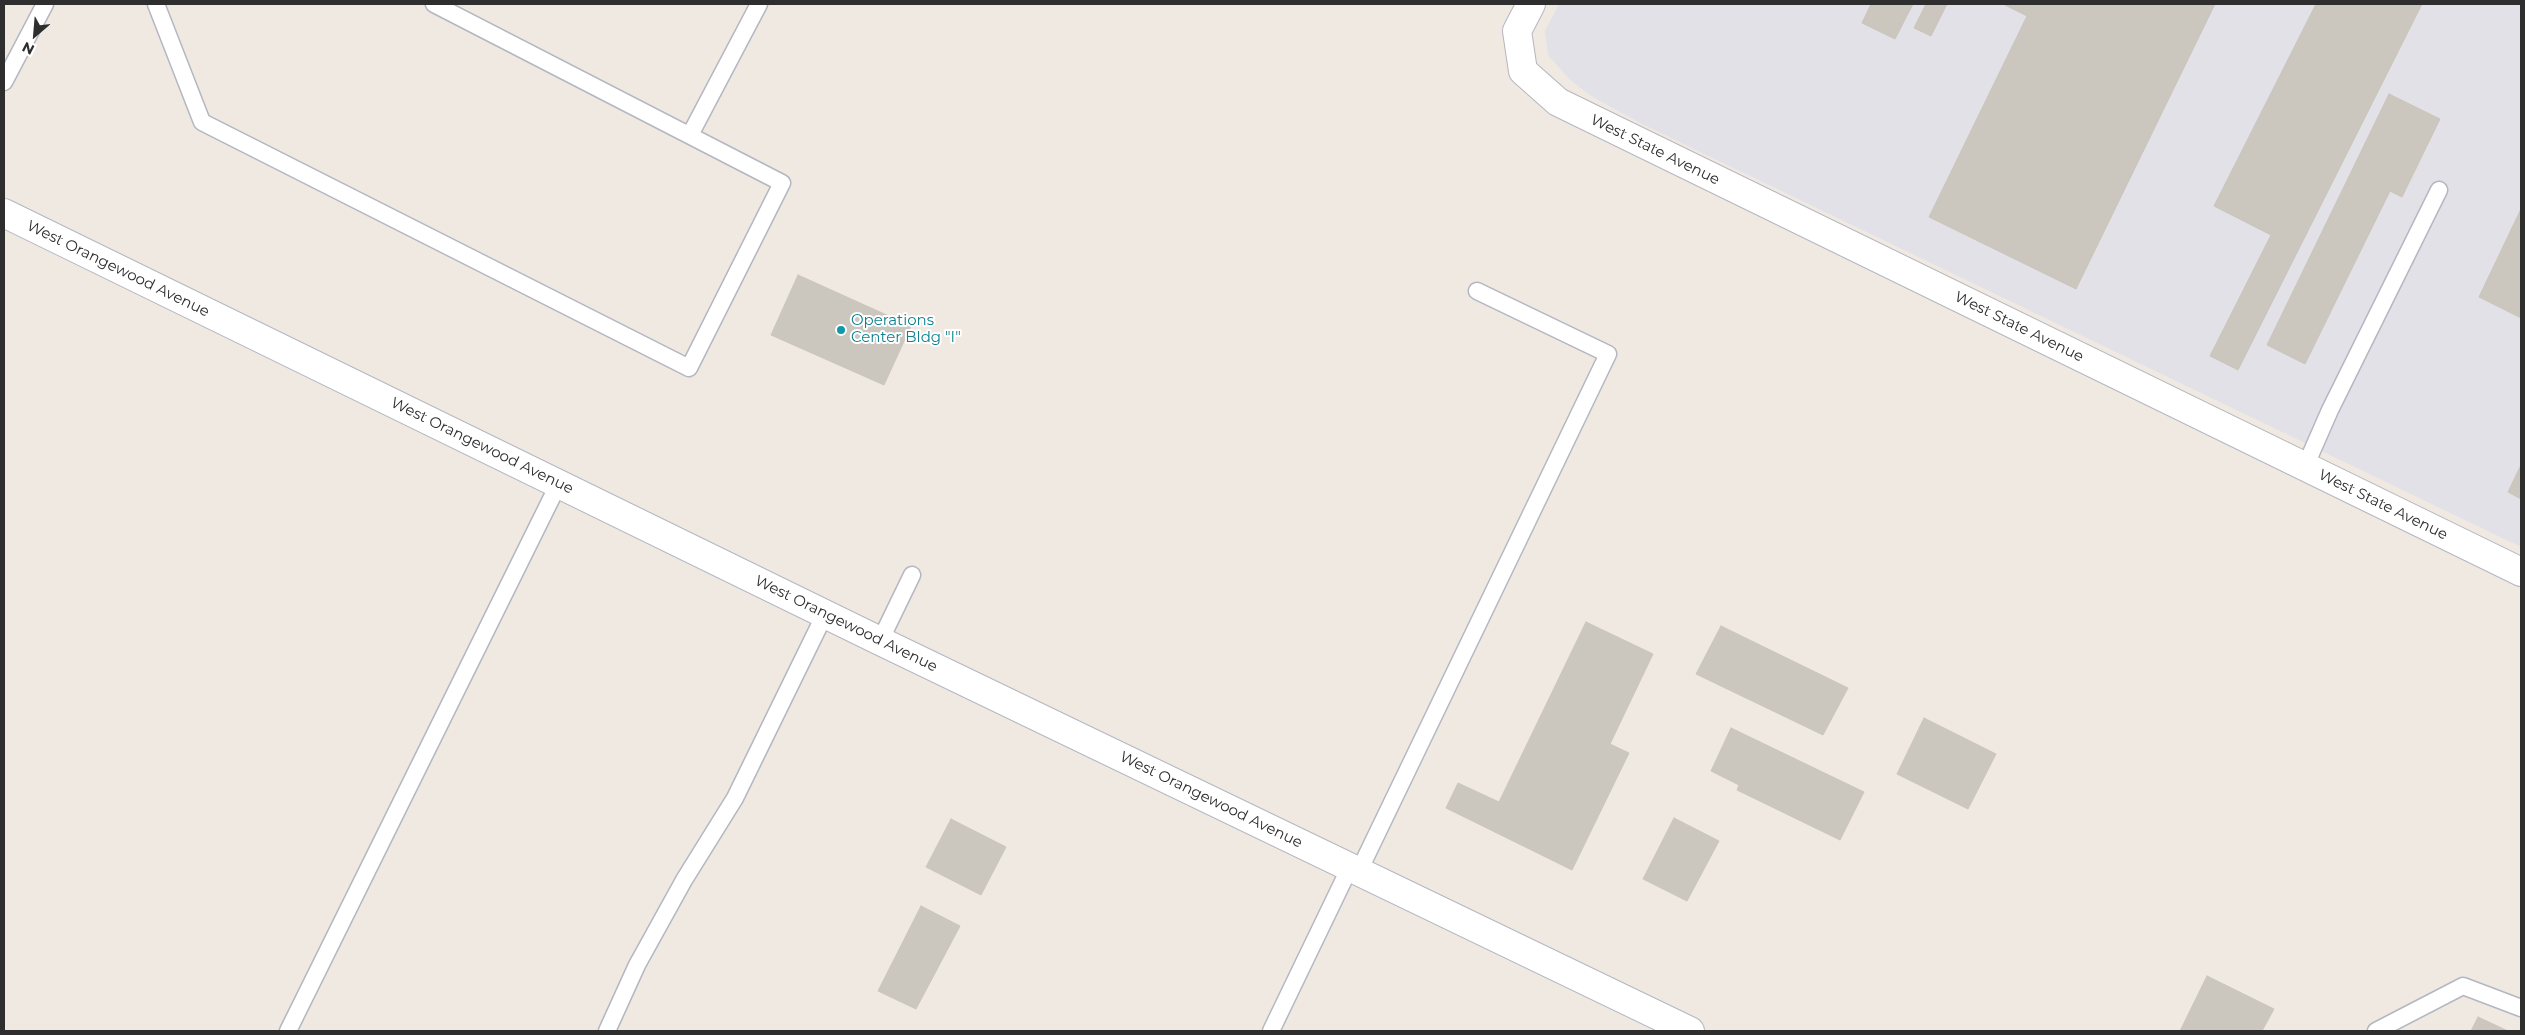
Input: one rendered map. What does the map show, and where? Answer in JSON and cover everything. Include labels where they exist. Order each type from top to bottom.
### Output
[{"type":"street","name":"West State Avenue","points":[[1531,4],[1517,31],[1523,71],[1558,102],[2521,572]]},
{"type":"street","name":"West Orangewood Avenue","points":[[4,213],[880,641],[1690,1031]]},
{"type":"lane","points":[[4,82],[44,4]]},
{"type":"lane","points":[[156,4],[202,122],[689,368],[782,183],[434,4]]},
{"type":"lane","points":[[690,135],[759,4]]},
{"type":"lane","points":[[2305,467],[2330,410],[2439,190]]},
{"type":"lane","points":[[1271,1031],[1354,869],[1608,354],[1477,291]]},
{"type":"lane","points":[[288,1031],[559,483]]},
{"type":"lane","points":[[880,641],[912,575]]},
{"type":"lane","points":[[607,1031],[637,965],[684,880],[735,798],[825,614]]},
{"type":"lane","points":[[2376,1031],[2463,986],[2521,1008]]},
{"type":"shaded area","points":[[1559,4],[2521,4],[2521,547],[1642,124],[1591,96],[1569,79],[1548,55],[1545,31]]},
{"type":"building","points":[[1871,4],[1913,4],[1895,39],[1862,23]]},
{"type":"building","points":[[1926,4],[1947,4],[1931,36],[1914,28]]},
{"type":"building","points":[[2003,4],[2215,4],[2076,289],[1929,217],[2027,16]]},
{"type":"building","points":[[2316,4],[2422,4],[2238,370],[2210,356],[2271,235],[2214,206]]},
{"type":"building","points":[[2389,94],[2440,119],[2402,197],[2390,191],[2305,364],[2267,345]]},
{"type":"building","points":[[2521,209],[2521,318],[2479,297]]},
{"type":"building","name":"Operations Center Bldg \"I\"","points":[[798,275],[911,326],[884,385],[771,335]]},
{"type":"building","points":[[2521,465],[2521,499],[2508,492]]},
{"type":"building","points":[[1586,622],[1653,654],[1610,744],[1629,753],[1572,870],[1446,808],[1458,783],[1499,802]]},
{"type":"building","points":[[1721,626],[1848,688],[1823,735],[1696,674]]},
{"type":"building","points":[[1924,718],[1996,754],[1968,809],[1897,774]]},
{"type":"building","points":[[1731,728],[1864,792],[1840,840],[1737,790],[1739,785],[1711,771]]},
{"type":"building","points":[[1674,818],[1719,841],[1687,901],[1643,879]]},
{"type":"building","points":[[951,819],[1006,847],[981,895],[926,867]]},
{"type":"building","points":[[921,906],[960,926],[916,1009],[878,991]]},
{"type":"building","points":[[2207,976],[2274,1009],[2262,1031],[2180,1031]]},
{"type":"building","points":[[2478,1017],[2508,1031],[2471,1031]]},
{"type":"place","name":"Operations Center Bldg \"I\"","points":[[841,330]]}]
